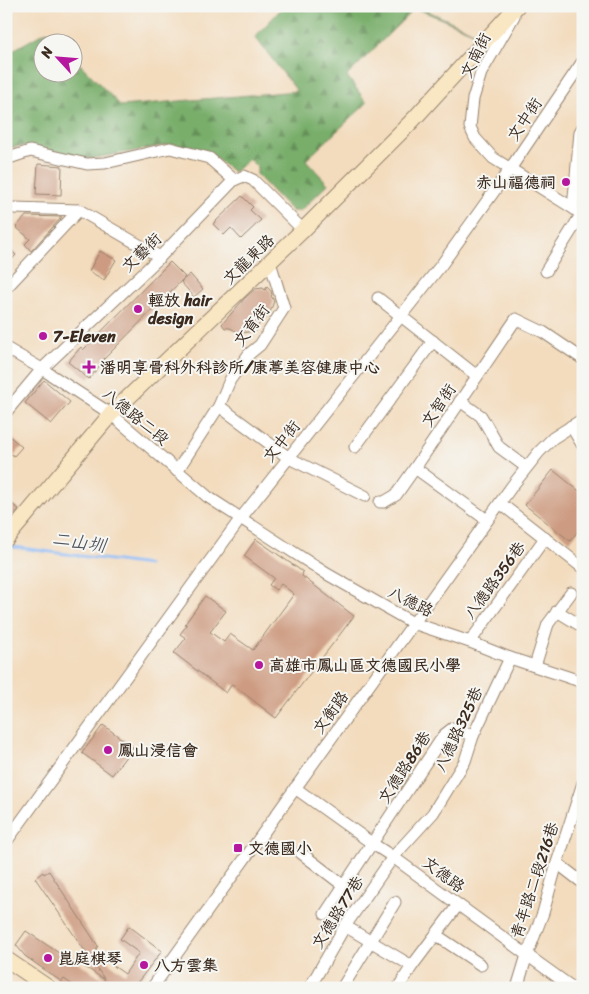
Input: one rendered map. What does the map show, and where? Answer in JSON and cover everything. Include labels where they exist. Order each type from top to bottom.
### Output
[{"type":"street","name":"文南街","points":[[518,6],[481,73],[473,99],[470,127],[475,138],[493,158],[579,213]]},
{"type":"street","name":"文龍東路","points":[[6,540],[111,414],[303,230],[412,121],[518,6]]},
{"type":"street","name":"文中街","points":[[6,842],[241,518],[442,264],[583,61]]},
{"type":"street","points":[[546,271],[579,213],[580,132],[583,127]]},
{"type":"street","points":[[6,159],[30,151],[87,164],[105,163],[170,148],[209,158],[234,180],[244,176],[253,180],[303,230]]},
{"type":"street","name":"文藝街","points":[[6,412],[42,368],[160,256],[234,180]]},
{"type":"street","points":[[14,208],[79,210],[160,256]]},
{"type":"street","points":[[6,288],[79,210]]},
{"type":"street","name":"文育街","points":[[219,406],[230,380],[249,354],[260,345],[284,308],[270,262]]},
{"type":"street","points":[[378,298],[477,376]]},
{"type":"street","name":"文智街","points":[[380,502],[384,502],[396,495],[516,319],[543,332],[583,359]]},
{"type":"street","points":[[355,447],[433,341]]},
{"type":"street","name":"八德路二段","points":[[6,348],[42,368],[111,414],[208,497],[241,518]]},
{"type":"street","points":[[460,401],[481,416],[500,447],[526,468]]},
{"type":"street","points":[[178,471],[219,406],[289,458],[365,496]]},
{"type":"street","name":"文衡路","points":[[152,988],[526,468],[553,438],[583,419]]},
{"type":"street","points":[[571,426],[583,446]]},
{"type":"street","points":[[415,468],[487,520]]},
{"type":"street","points":[[500,503],[580,562]]},
{"type":"street","name":"八德路","points":[[241,518],[327,574],[413,623],[583,682]]},
{"type":"street","name":"八德路356巷","points":[[470,642],[545,538]]},
{"type":"street","points":[[534,666],[548,624],[571,593]]},
{"type":"street","points":[[557,611],[583,627]]},
{"type":"street","name":"八德路325巷","points":[[393,857],[433,813],[464,761],[473,736],[510,658]]},
{"type":"street","name":"文德路86巷","points":[[372,844],[444,734],[453,728],[473,736]]},
{"type":"street","name":"青年路二段216巷","points":[[517,988],[543,913],[583,783]]},
{"type":"street","name":"文德路","points":[[294,788],[393,857],[573,988]]},
{"type":"street","name":"文德路77巷","points":[[325,914],[372,844]]},
{"type":"street","points":[[301,853],[344,886]]},
{"type":"street","name":"文德路77巷","points":[[310,987],[345,926],[393,857]]},
{"type":"street","points":[[557,863],[583,883]]},
{"type":"street","points":[[342,988],[395,902]]},
{"type":"street","points":[[398,988],[412,966],[458,905]]},
{"type":"street","points":[[345,926],[412,966]]},
{"type":"street","points":[[436,935],[481,965]]},
{"type":"street","points":[[6,959],[49,988]]},
{"type":"green space","points":[[284,6],[417,6],[478,34],[415,8],[347,76],[367,103],[306,160],[328,184],[300,211],[292,211],[257,175],[257,167],[249,159],[234,172],[211,155],[173,144],[89,159],[22,146],[6,148],[6,54],[32,39],[32,82],[82,82],[82,66],[121,106],[297,91],[255,37]]},
{"type":"building","points":[[38,164],[62,166],[61,195],[36,194]]},
{"type":"building","points":[[242,196],[253,207],[250,210],[261,220],[241,239],[231,228],[224,235],[213,224]]},
{"type":"building","points":[[26,216],[62,217],[31,251],[25,244],[30,239],[16,227]]},
{"type":"building","points":[[6,246],[16,255],[6,266]]},
{"type":"building","points":[[100,251],[116,260],[104,280],[89,271]]},
{"type":"building","points":[[170,262],[185,277],[100,363],[89,379],[68,362],[81,347],[83,350]]},
{"type":"building","points":[[190,274],[203,289],[194,297],[181,282]]},
{"type":"building","points":[[267,287],[271,291],[274,301],[269,315],[260,322],[256,331],[240,333],[230,328],[225,328],[222,324],[245,298],[255,289],[263,288],[265,290]]},
{"type":"building","points":[[44,380],[70,402],[51,424],[25,403]]},
{"type":"building","points":[[6,433],[22,447],[14,456],[6,450]]},
{"type":"building","points":[[553,470],[583,494],[583,525],[570,541],[525,505]]},
{"type":"building","points":[[6,500],[19,509],[13,516],[6,511]]},
{"type":"building","points":[[256,539],[303,572],[302,576],[354,616],[276,718],[232,684],[226,693],[174,653],[186,638],[180,634],[187,625],[185,624],[205,596],[226,611],[210,632],[224,642],[230,634],[253,650],[294,594],[281,584],[276,590],[269,585],[274,578],[244,556]]},
{"type":"building","name":"鳳山浸信會","points":[[103,725],[133,747],[112,775],[82,753]]},
{"type":"building","points":[[49,871],[98,946],[96,949],[106,958],[105,960],[125,974],[139,953],[120,939],[129,926],[162,951],[133,988],[77,988],[64,979],[62,982],[25,956],[16,945],[26,931],[74,963],[76,961],[105,980],[35,878],[43,872],[44,874]]},
{"type":"waterway","name":"二山圳","points":[[6,546],[148,565]]},
{"type":"place","name":"赤山福德祠","points":[[566,182]]},
{"type":"place","name":"輕放 hair design","points":[[138,309]]},
{"type":"place","name":"7-Eleven","points":[[43,336]]},
{"type":"place","name":"潘明享骨科外科診所/康葶美容健康中心","points":[[89,367]]},
{"type":"place","name":"高雄市鳳山區文德國民小學","points":[[259,665]]},
{"type":"place","name":"鳳山浸信會","points":[[108,750]]},
{"type":"place","name":"文德國小","points":[[238,848]]},
{"type":"place","name":"崑庭棋琴","points":[[48,958]]},
{"type":"place","name":"八方雲集","points":[[144,965]]}]
